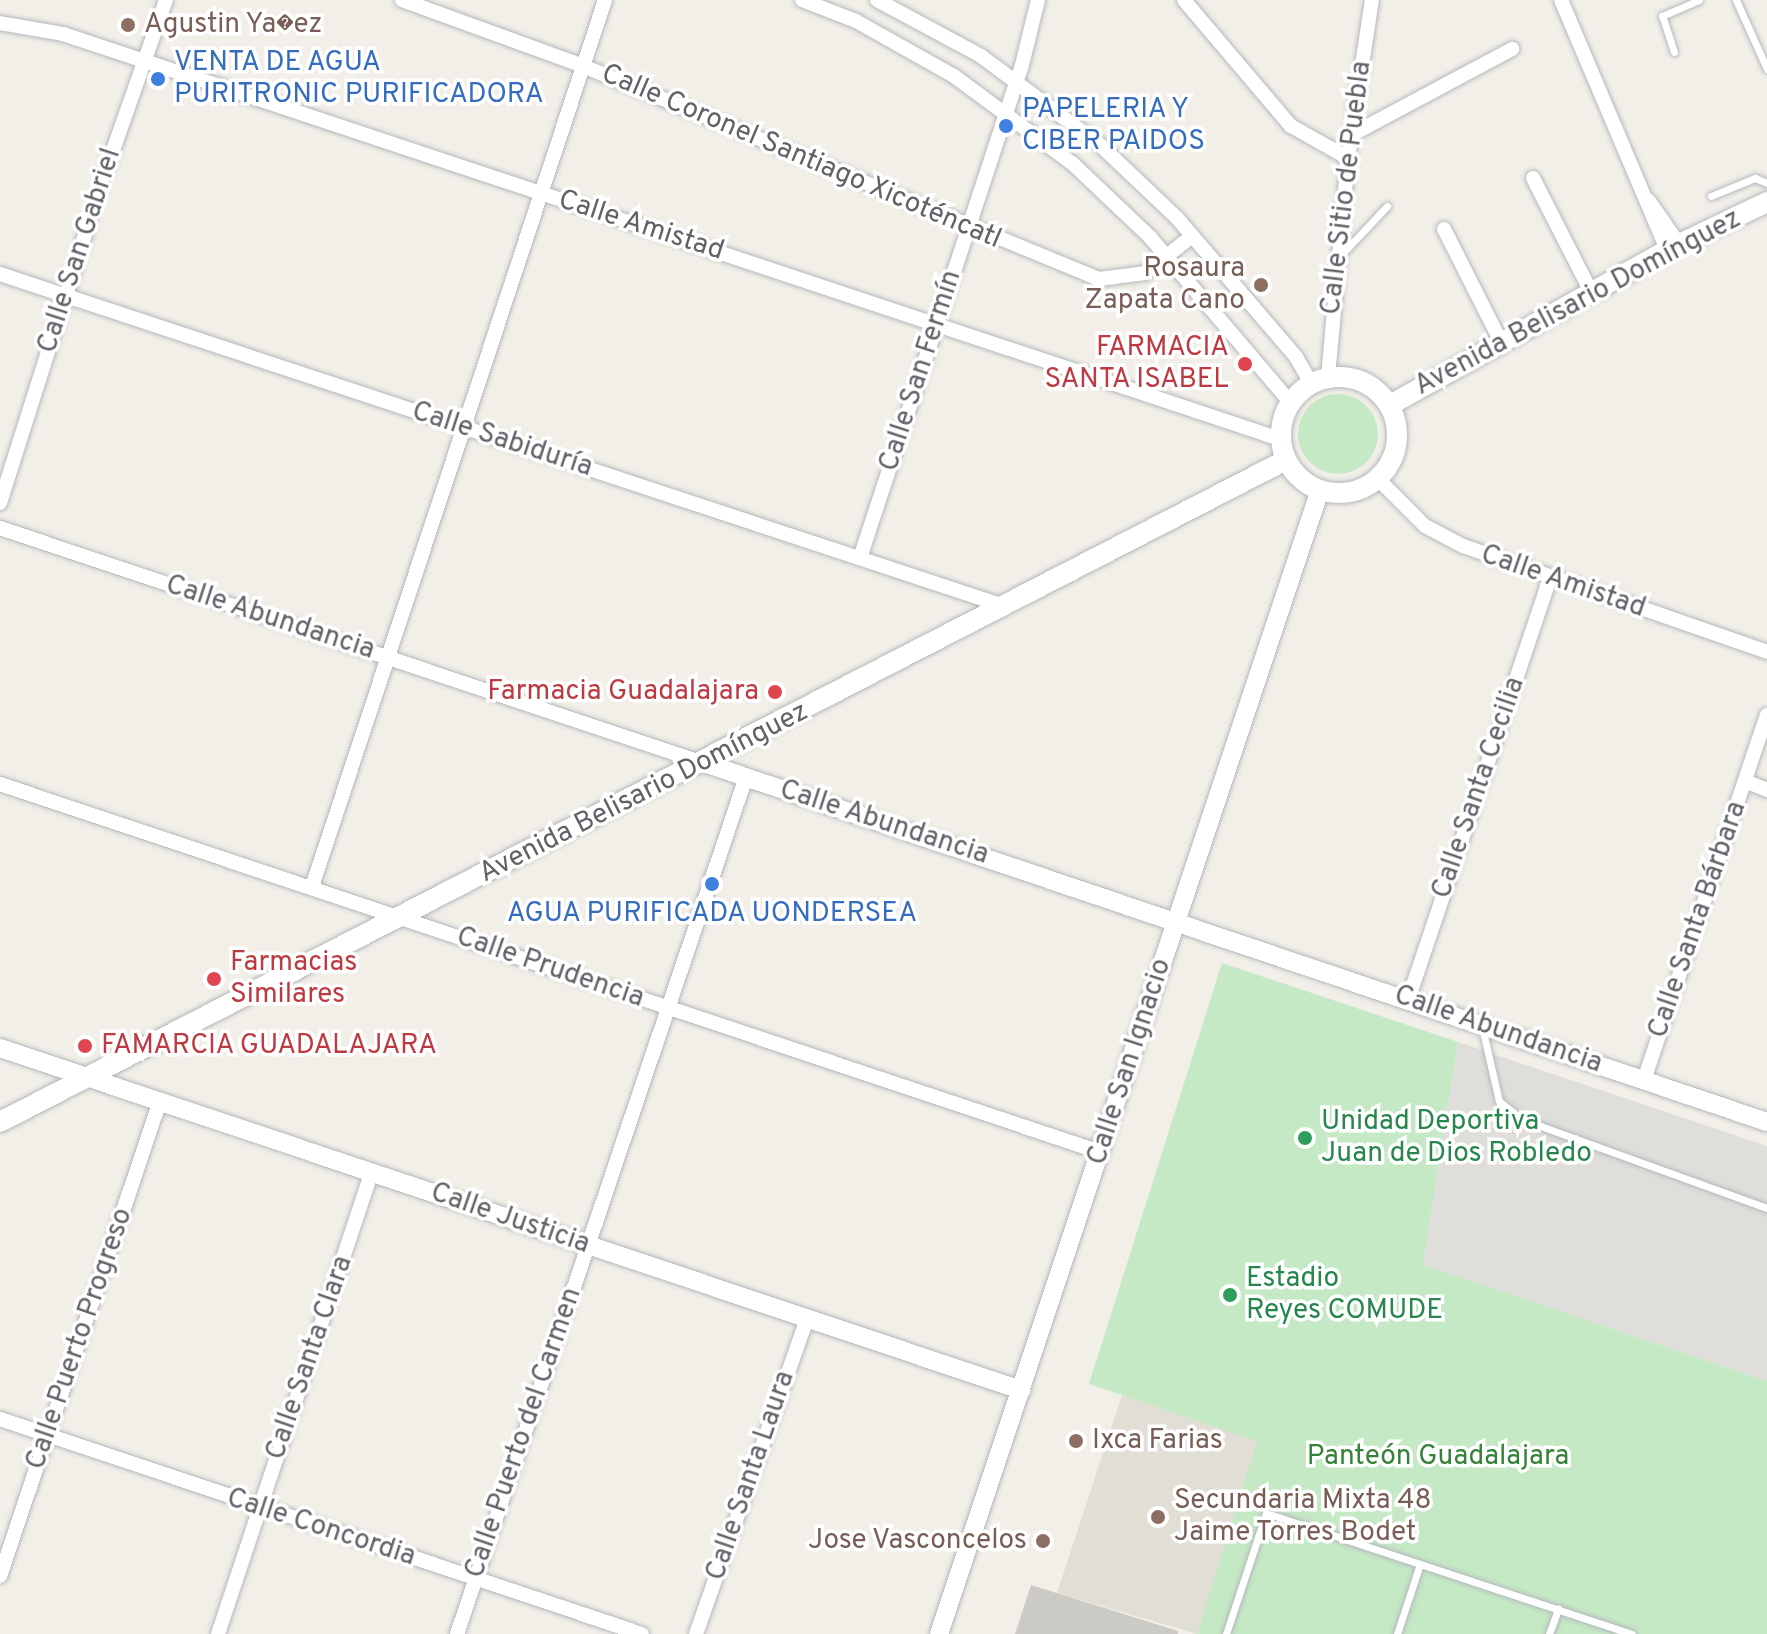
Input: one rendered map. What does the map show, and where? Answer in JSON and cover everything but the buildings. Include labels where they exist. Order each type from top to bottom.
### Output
[{"type":"main road","name":"Avenida Belisario Domínguez","points":[[1390,405],[1673,247],[1767,202]]},
{"type":"main road","points":[[1359,379],[1390,405],[1397,447],[1378,479],[1361,490],[1320,490],[1294,473],[1286,460],[1280,439],[1290,402],[1320,380],[1359,379]]},
{"type":"main road","name":"Avenida Belisario Domínguez","points":[[2,1117],[88,1077],[704,763],[1286,460]]},
{"type":"street","name":"Calle San Gabriel","points":[[0,503],[141,60],[166,0]]},
{"type":"street","name":"Calle Coronel Santiago Xicoténcatl","points":[[402,0],[583,66],[1099,279],[1134,278],[1192,236]]},
{"type":"street","points":[[312,887],[605,0]]},
{"type":"street","points":[[802,0],[856,21],[1007,111],[1073,164],[1166,257],[1290,402]]},
{"type":"street","points":[[877,0],[1017,81],[1100,145],[1192,236],[1296,357],[1320,380]]},
{"type":"street","name":"Calle San Fermín","points":[[860,558],[1017,81],[1038,0]]},
{"type":"street","points":[[1184,0],[1291,126],[1348,158]]},
{"type":"street","name":"Calle Sitio de Puebla","points":[[1320,380],[1351,135],[1372,0]]},
{"type":"street","points":[[1561,0],[1649,201],[1647,208],[1673,247]]},
{"type":"street","name":"Calle Amistad","points":[[0,23],[63,34],[1280,439]]},
{"type":"street","points":[[1351,135],[1512,49]]},
{"type":"street","points":[[1533,178],[1591,292]]},
{"type":"street","points":[[1444,229],[1501,342]]},
{"type":"street","name":"Calle Sabiduría","points":[[0,274],[1004,606]]},
{"type":"street","name":"Calle Amistad","points":[[1378,479],[1425,526],[1463,546],[1767,652]]},
{"type":"street","name":"Calle San Ignacio","points":[[939,1634],[1320,490]]},
{"type":"street","name":"Calle Abundancia","points":[[0,528],[1177,921],[1767,1122]]},
{"type":"street","name":"Calle Santa Cecilia","points":[[1408,1000],[1550,577]]},
{"type":"street","name":"Calle Santa Bárbara","points":[[1644,1080],[1767,715]]},
{"type":"street","name":"Calle Puerto del Carmen","points":[[457,1634],[746,777]]},
{"type":"street","points":[[1745,781],[1767,790]]},
{"type":"street","name":"Calle Prudencia","points":[[0,784],[1100,1152]]},
{"type":"street","name":"Calle Justicia","points":[[0,1048],[1021,1390]]},
{"type":"street","name":"Calle Puerto Progreso","points":[[0,1576],[160,1101]]},
{"type":"street","name":"Calle Santa Clara","points":[[218,1634],[372,1172]]},
{"type":"street","name":"Calle Santa Laura","points":[[696,1634],[807,1318]]},
{"type":"street","name":"Calle Concordia","points":[[0,1419],[642,1634]]},
{"type":"lane","points":[[1674,52],[1662,16],[1699,0]]},
{"type":"lane","points":[[1736,0],[1767,69]]},
{"type":"lane","points":[[1711,196],[1755,178],[1767,183]]},
{"type":"lane","points":[[1337,259],[1361,240],[1387,206]]},
{"type":"lane","points":[[1481,1025],[1499,1101],[1521,1119],[1767,1208]]},
{"type":"lane","points":[[1226,1634],[1266,1513],[1631,1634]]},
{"type":"lane","points":[[1397,1634],[1420,1564]]},
{"type":"lane","points":[[1549,1634],[1558,1609]]},
{"type":"shaded area","points":[[1458,1042],[1767,1146],[1767,1381],[1423,1265]]},
{"type":"shaded area","name":"Secundaria Mixta 48 Jaime Torres Bodet","points":[[1122,1395],[1258,1441],[1197,1634],[1057,1593]]},
{"type":"green space","points":[[1338,394],[1353,397],[1366,406],[1375,419],[1378,434],[1375,449],[1366,462],[1353,471],[1338,474],[1323,471],[1310,462],[1301,449],[1298,434],[1301,419],[1310,406],[1323,397]]},
{"type":"green space","name":"Panteón Guadalajara","points":[[1222,963],[1458,1042],[1423,1265],[1767,1381],[1767,1634],[1197,1634],[1257,1441],[1089,1384]]},
{"type":"place","name":"Agustin Ya�ez","points":[[128,25]]},
{"type":"place","name":"VENTA DE AGUA PURITRONIC PURIFICADORA","points":[[158,79]]},
{"type":"place","name":"PAPELERIA Y CIBER PAIDOS","points":[[1006,126]]},
{"type":"place","name":"Rosaura Zapata Cano","points":[[1261,285]]},
{"type":"place","name":"FARMACIA SANTA ISABEL","points":[[1245,364]]},
{"type":"place","name":"Farmacia Guadalajara","points":[[775,692]]},
{"type":"place","name":"AGUA PURIFICADA UONDERSEA","points":[[712,884]]},
{"type":"place","name":"Farmacias Similares","points":[[214,979]]},
{"type":"place","name":"FAMARCIA GUADALAJARA","points":[[85,1046]]},
{"type":"place","name":"Unidad Deportiva Juan de Dios Robledo","points":[[1305,1138]]},
{"type":"place","name":"Estadio Reyes COMUDE","points":[[1230,1295]]},
{"type":"place","name":"Ixca Farias","points":[[1076,1441]]},
{"type":"place","name":"Secundaria Mixta 48 Jaime Torres Bodet","points":[[1158,1517]]},
{"type":"place","name":"Jose Vasconcelos","points":[[1043,1541]]}]
